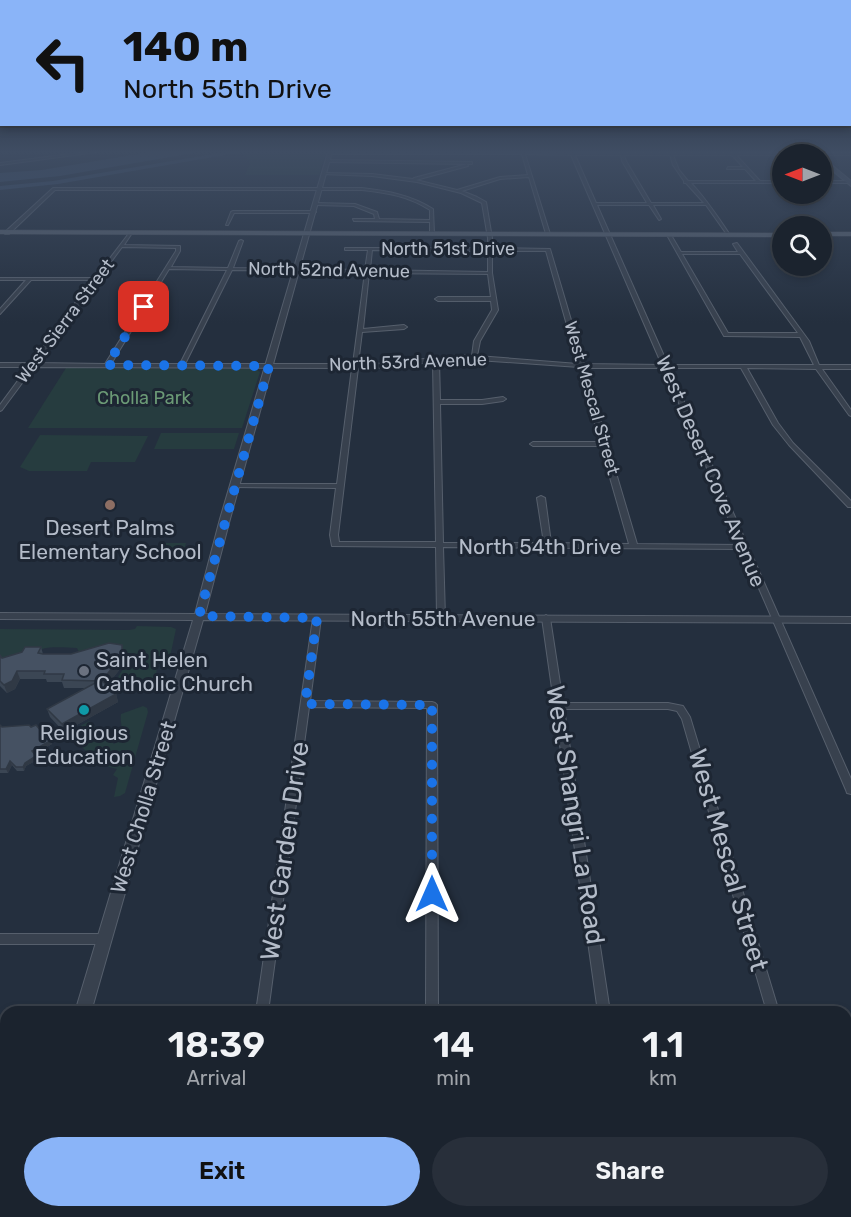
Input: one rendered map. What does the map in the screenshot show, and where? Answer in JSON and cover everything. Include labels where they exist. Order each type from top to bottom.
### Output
[{"type":"main road","points":[[3,232],[772,235]]},
{"type":"main road","points":[[832,235],[851,235]]},
{"type":"street","points":[[3,232],[31,209]]},
{"type":"street","name":"West Cholla Street","points":[[84,1006],[199,616],[234,486],[315,209]]},
{"type":"street","points":[[367,209],[376,213],[377,220]]},
{"type":"street","points":[[431,209],[432,234]]},
{"type":"street","points":[[474,358],[477,341],[492,316],[490,234],[485,209]]},
{"type":"street","points":[[540,209],[548,234]]},
{"type":"street","name":"West Desert Cove Avenue","points":[[596,209],[851,790]]},
{"type":"street","points":[[654,209],[659,219]]},
{"type":"street","points":[[709,209],[728,235]]},
{"type":"street","points":[[227,224],[233,212],[314,212]]},
{"type":"street","points":[[354,220],[432,221]]},
{"type":"street","name":"West Sierra Street","points":[[0,409],[130,233]]},
{"type":"street","points":[[669,235],[726,335],[801,335]]},
{"type":"street","points":[[182,365],[241,241]]},
{"type":"street","points":[[735,244],[801,335],[817,366],[851,414]]},
{"type":"street","points":[[107,365],[168,268],[178,248],[121,246]]},
{"type":"street","name":"North 51st Drive","points":[[347,249],[548,250]]},
{"type":"street","points":[[234,486],[340,486],[370,249]]},
{"type":"street","name":"West Mescal Street","points":[[548,250],[634,547]]},
{"type":"street","points":[[679,253],[742,253]]},
{"type":"street","name":"North 52nd Avenue","points":[[168,268],[490,273]]},
{"type":"street","points":[[0,279],[98,279]]},
{"type":"street","points":[[0,312],[30,279]]},
{"type":"street","points":[[438,299],[493,299]]},
{"type":"street","points":[[359,332],[404,327]]},
{"type":"street","name":"North 53rd Avenue","points":[[0,365],[356,366],[474,358],[582,366],[851,367]]},
{"type":"street","points":[[436,359],[441,618]]},
{"type":"street","points":[[743,366],[775,424],[851,505]]},
{"type":"street","points":[[437,402],[482,402],[503,399]]},
{"type":"street","points":[[533,444],[604,444]]},
{"type":"street","points":[[813,482],[826,480]]},
{"type":"street","name":"North 54th Drive","points":[[340,486],[335,544],[745,547]]},
{"type":"street","points":[[541,498],[549,546]]},
{"type":"street","name":"North 55th Avenue","points":[[0,616],[851,620]]},
{"type":"street","name":"West Garden Drive","points":[[263,1006],[317,618]]},
{"type":"street","name":"West Shangri La Road","points":[[546,618],[603,1006]]},
{"type":"street","points":[[305,704],[432,705],[432,1006]]},
{"type":"street","name":"West Mescal Street","points":[[558,706],[668,706],[680,708],[687,719],[771,1006]]},
{"type":"street","points":[[0,939],[104,939]]},
{"type":"green space","name":"Cholla Park","points":[[66,368],[256,369],[260,372],[242,428],[28,428]]},
{"type":"green space","points":[[161,433],[239,433],[234,449],[154,449]]},
{"type":"green space","points":[[40,435],[148,436],[135,462],[91,462],[87,471],[29,471],[20,467]]},
{"type":"green space","points":[[160,543],[186,543],[183,553],[176,553],[174,560],[153,560]]},
{"type":"green space","points":[[137,626],[176,629],[170,657],[164,657],[158,664],[154,683],[117,694],[112,687],[129,659],[128,654],[123,651],[80,654],[77,648],[51,648],[37,650],[16,658],[0,657],[0,629],[129,630]]},
{"type":"green space","points":[[143,706],[148,712],[125,793],[114,797],[118,778],[113,775],[117,769],[97,764],[110,754],[104,749],[108,754],[96,761],[68,733],[89,721],[114,744],[122,734],[121,714]]},
{"type":"building","points":[[109,643],[122,645],[122,655],[102,681],[116,694],[62,724],[47,709],[99,681],[62,680],[64,674],[17,671],[12,681],[4,685],[0,681],[0,655],[2,658],[22,652],[25,647],[41,647],[38,653],[43,654],[71,654]]},
{"type":"building","points":[[0,725],[2,727],[29,725],[31,727],[36,725],[50,741],[32,751],[36,756],[23,767],[16,767],[10,761],[6,769],[0,769]]},
{"type":"place","name":"Desert Palms Elementary School","points":[[110,505]]},
{"type":"place","name":"Saint Helen Catholic Church","points":[[84,671]]},
{"type":"place","name":"Religious Education","points":[[84,710]]},
{"type":"route","points":[[144,307],[107,365],[269,366],[199,616],[317,618],[305,704],[432,705],[432,894]]}]
